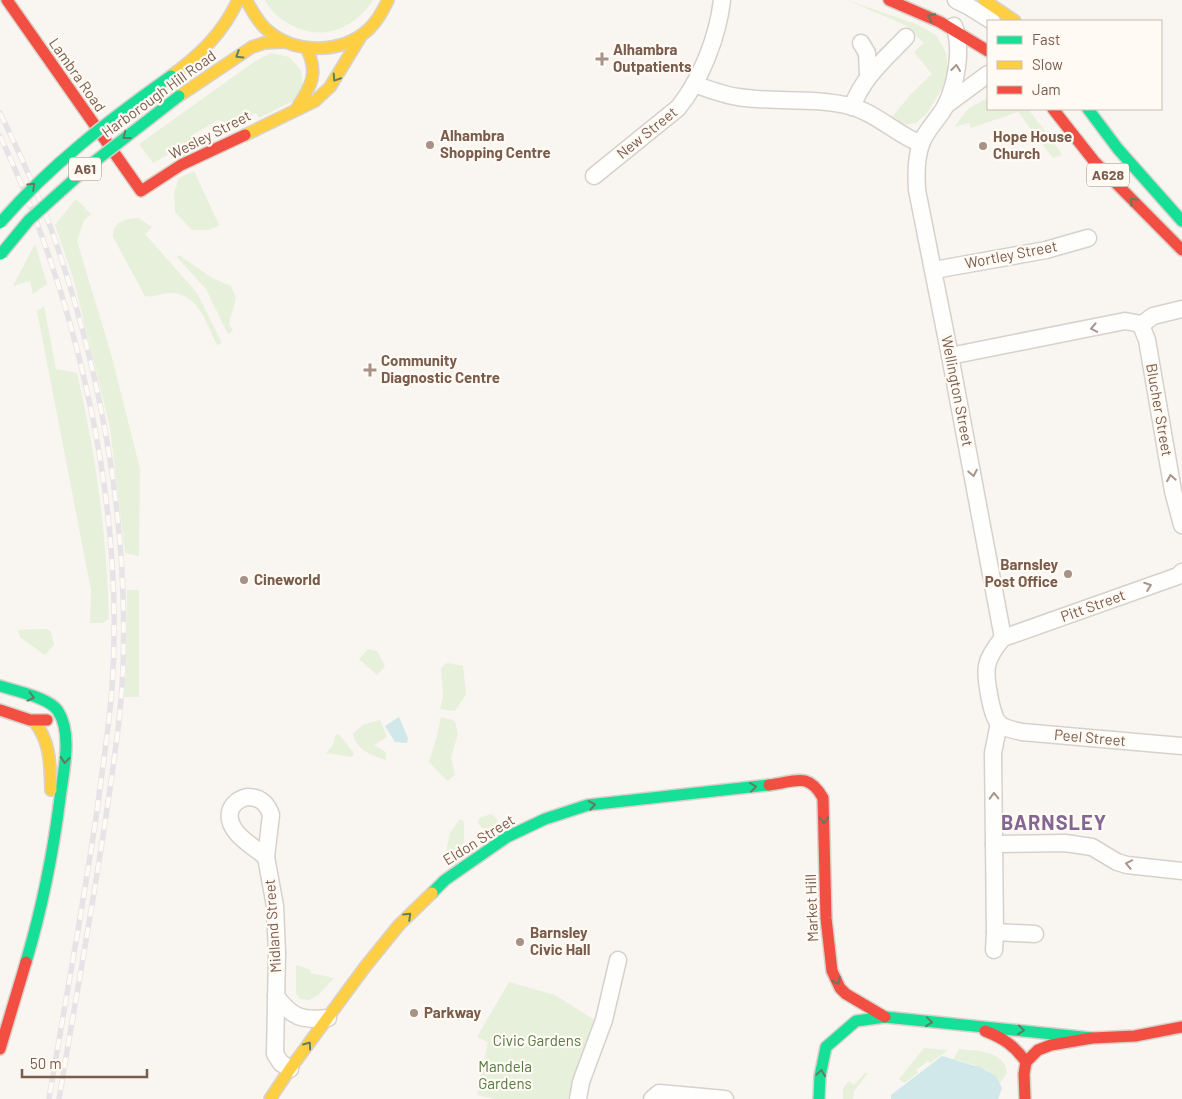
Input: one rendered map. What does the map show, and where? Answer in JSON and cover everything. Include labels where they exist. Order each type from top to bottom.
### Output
[{"type":"main road","name":"Lambra Road","points":[[7,0],[141,192]]},
{"type":"main road","name":"Harborough Hill Road","points":[[0,222],[21,197],[59,161],[190,62],[220,32],[231,16],[238,0]]},
{"type":"main road","name":"A61","points":[[246,0],[268,32],[285,42],[307,49],[326,49],[344,45],[361,36],[373,26],[391,1]]},
{"type":"main road","points":[[889,0],[915,9],[955,29],[987,50]]},
{"type":"main road","points":[[984,0],[1013,20]]},
{"type":"main road","name":"Wesley Street","points":[[141,192],[181,165],[315,101],[330,87],[361,36]]},
{"type":"main road","name":"Harborough Hill Road","points":[[0,256],[29,220],[90,165],[179,96],[252,47],[264,43],[285,42]]},
{"type":"main road","points":[[295,110],[312,83],[313,60],[307,49]]},
{"type":"main road","name":"A628","points":[[1054,110],[1094,161],[1182,250]]},
{"type":"main road","name":"A628","points":[[1089,110],[1118,149],[1182,221]]},
{"type":"main road","points":[[0,686],[51,703],[59,712],[65,729],[66,753],[54,846],[34,936],[0,1049]]},
{"type":"main road","points":[[0,710],[43,722],[59,712]]},
{"type":"main road","points":[[34,720],[47,739],[54,846]]},
{"type":"main road","name":"Market Hill","points":[[805,780],[817,787],[823,798],[826,918],[832,972],[840,988],[846,994],[885,1017]]},
{"type":"main road","name":"Eldon Street","points":[[270,1099],[365,967],[399,924],[445,880],[507,837],[545,819],[588,805],[740,789],[805,780]]},
{"type":"main road","points":[[819,1099],[820,1076],[826,1047],[856,1022],[885,1017],[1092,1038]]},
{"type":"main road","points":[[973,1026],[1006,1039],[1017,1048],[1026,1062]]},
{"type":"main road","points":[[1025,1099],[1024,1074],[1026,1062],[1038,1050],[1051,1045],[1092,1038],[1135,1036],[1182,1027]]},
{"type":"street","name":"New Street","points":[[594,176],[678,108],[688,96],[716,35],[722,0]]},
{"type":"street","points":[[926,0],[945,9],[955,29]]},
{"type":"street","points":[[956,0],[990,20]]},
{"type":"street","name":"Wellington Street","points":[[946,105],[957,70],[955,29]]},
{"type":"street","points":[[852,107],[858,91],[868,76],[906,37]]},
{"type":"street","points":[[861,44],[867,54],[868,76]]},
{"type":"street","name":"Wellington Street","points":[[987,75],[946,105],[930,127],[921,144],[917,164],[917,190],[934,270],[1003,638]]},
{"type":"street","points":[[694,84],[709,90],[738,97],[836,103],[852,107],[921,144]]},
{"type":"street","name":"Wortley Street","points":[[934,270],[1046,250],[1088,238]]},
{"type":"street","points":[[950,356],[1125,321],[1136,322],[1141,325],[1153,316],[1182,309]]},
{"type":"street","name":"Blucher Street","points":[[1141,325],[1147,340],[1173,491],[1182,525]]},
{"type":"street","name":"Pitt Street","points":[[1003,638],[1169,579],[1182,572]]},
{"type":"street","points":[[994,950],[993,753],[999,723],[993,712],[987,666],[992,653],[1003,638]]},
{"type":"street","name":"Peel Street","points":[[999,723],[1008,729],[1022,732],[1182,746]]},
{"type":"street","points":[[994,844],[1065,843],[1092,847],[1117,862],[1127,865],[1182,871]]},
{"type":"street","name":"Midland Street","points":[[266,857],[275,906],[277,953],[275,1054],[281,1063],[290,1069]]},
{"type":"street","points":[[995,932],[1035,934]]},
{"type":"street","points":[[578,1099],[581,1082],[604,1020],[618,960]]},
{"type":"street","points":[[276,996],[285,1009],[298,1017],[313,1020],[328,1018]]},
{"type":"street","points":[[652,1099],[658,1093],[725,1099]]},
{"type":"green space","points":[[265,0],[373,0],[365,11],[345,26],[323,32],[311,32],[298,28],[280,18]]},
{"type":"green space","points":[[847,0],[916,24],[936,35],[946,53],[948,72],[942,88],[928,112],[916,123],[904,125],[891,118],[911,94],[932,74],[914,52],[924,43],[905,25]]},
{"type":"green space","points":[[271,53],[289,57],[301,70],[303,86],[293,101],[259,118],[256,113],[233,124],[218,120],[194,134],[190,142],[153,163],[139,144],[254,62]]},
{"type":"green space","points":[[987,99],[987,110],[1029,110],[1062,155],[1053,158],[1018,112],[971,128],[969,123],[954,127],[969,108]]},
{"type":"green space","points":[[194,171],[219,225],[209,230],[192,230],[175,212],[174,193],[179,178]]},
{"type":"green space","points":[[76,199],[91,214],[84,220],[77,241],[111,354],[140,469],[139,556],[125,553],[110,428],[73,277],[55,225]]},
{"type":"green space","points":[[138,218],[152,227],[145,234],[197,293],[222,343],[217,345],[201,312],[189,299],[172,293],[145,296],[113,237],[117,224],[124,220]]},
{"type":"green space","points":[[35,244],[47,284],[33,294],[30,281],[13,286]]},
{"type":"green space","points":[[179,255],[212,278],[231,286],[236,298],[229,324],[233,331],[228,334],[206,289],[177,257]]},
{"type":"green space","points":[[44,306],[56,369],[77,373],[90,434],[103,526],[108,588],[109,619],[102,623],[90,623],[91,590],[37,311]]},
{"type":"green space","points":[[127,590],[139,590],[139,697],[124,697]]},
{"type":"green space","points":[[47,629],[51,632],[54,645],[45,655],[20,637],[18,630]]},
{"type":"green space","points":[[368,649],[377,651],[385,666],[377,675],[359,659]]},
{"type":"green space","points":[[447,663],[463,666],[466,694],[455,711],[440,709],[443,696],[441,668]]},
{"type":"green space","points":[[441,717],[455,721],[458,734],[451,757],[455,775],[447,781],[429,762]]},
{"type":"green space","points":[[380,720],[387,737],[374,745],[386,752],[386,760],[361,748],[353,734],[362,725]]},
{"type":"green space","points":[[336,734],[340,735],[354,754],[352,757],[326,753],[333,745]]},
{"type":"green space","points":[[491,814],[498,820],[492,831],[485,831],[478,823],[479,818]]},
{"type":"green space","points":[[460,819],[464,822],[464,842],[454,854],[446,852],[450,833]]},
{"type":"green space","points":[[296,965],[311,970],[310,973],[334,978],[318,995],[309,1000],[300,999],[296,993]]},
{"type":"green space","name":"Civic Gardens","points":[[509,982],[555,995],[596,1021],[568,1099],[496,1099],[477,1095],[488,1042],[477,1037]]},
{"type":"green space","points":[[924,1048],[948,1050],[916,1070],[918,1073],[904,1083],[899,1079]]},
{"type":"green space","points":[[959,1049],[981,1051],[995,1056],[1005,1065],[1007,1073],[999,1084],[996,1078],[986,1070],[953,1059]]},
{"type":"green space","points":[[865,1073],[868,1073],[854,1091],[853,1099],[843,1099],[843,1088],[849,1081],[854,1085]]},
{"type":"water","points":[[399,717],[408,738],[407,743],[395,742],[385,726]]},
{"type":"water","points":[[942,1056],[978,1066],[996,1076],[1002,1088],[998,1099],[891,1099],[891,1095]]},
{"type":"railway","points":[[0,113],[28,173],[53,234],[86,344],[110,457],[122,572],[124,630],[118,733],[96,882],[59,1099]]},
{"type":"railway","points":[[0,136],[28,200],[52,266],[73,335],[90,405],[103,476],[111,548],[114,619],[109,719],[92,847],[49,1099]]},
{"type":"traffic: fast","points":[[0,223],[39,182],[81,144],[171,76]]},
{"type":"traffic: fast","points":[[1,254],[29,220],[90,165],[179,96]]},
{"type":"traffic: fast","points":[[1089,110],[1118,149],[1182,221]]},
{"type":"traffic: fast","points":[[0,686],[32,696],[54,706],[63,720],[65,731],[65,766],[54,840],[42,901],[26,962]]},
{"type":"traffic: fast","points":[[432,893],[445,880],[507,837],[545,819],[588,805],[769,785]]},
{"type":"traffic: fast","points":[[819,1099],[820,1076],[826,1047],[856,1021],[885,1017],[1092,1038]]},
{"type":"traffic: slow","points":[[171,76],[192,60],[218,33],[238,0]]},
{"type":"traffic: slow","points":[[246,0],[260,22],[277,37],[303,47],[317,48],[331,47],[358,37],[375,22],[388,0]]},
{"type":"traffic: slow","points":[[984,0],[1014,20]]},
{"type":"traffic: slow","points":[[245,135],[315,101],[330,87],[361,36]]},
{"type":"traffic: slow","points":[[179,96],[252,47],[264,43],[285,42]]},
{"type":"traffic: slow","points":[[297,108],[312,80],[311,58],[307,49]]},
{"type":"traffic: slow","points":[[34,721],[47,745],[51,790]]},
{"type":"traffic: slow","points":[[270,1099],[365,967],[399,925],[432,893]]},
{"type":"traffic: jam","points":[[7,0],[141,191],[181,165],[245,135]]},
{"type":"traffic: jam","points":[[889,0],[940,22],[987,50]]},
{"type":"traffic: jam","points":[[1054,110],[1094,161],[1182,250]]},
{"type":"traffic: jam","points":[[0,710],[30,720],[47,720]]},
{"type":"traffic: jam","points":[[769,785],[800,780],[806,781],[812,784],[823,798],[826,918],[832,971],[840,988],[846,994],[885,1017]]},
{"type":"traffic: jam","points":[[0,1049],[26,962]]},
{"type":"traffic: jam","points":[[1026,1062],[1038,1050],[1051,1045],[1092,1038],[1135,1036],[1182,1027]]},
{"type":"traffic: jam","points":[[985,1031],[1008,1043],[1026,1062]]},
{"type":"traffic: jam","points":[[1025,1099],[1024,1074],[1026,1062]]},
{"type":"place","name":"Alhambra Outpatients","points":[[602,59]]},
{"type":"place","name":"Alhambra Shopping Centre","points":[[430,145]]},
{"type":"place","name":"Hope House Church","points":[[983,146]]},
{"type":"place","name":"Community Diagnostic Centre","points":[[370,370]]},
{"type":"place","name":"Barnsley Post Office","points":[[1068,574]]},
{"type":"place","name":"Cineworld","points":[[244,580]]},
{"type":"place","name":"Barnsley Civic Hall","points":[[520,942]]},
{"type":"place","name":"Parkway","points":[[414,1013]]},
{"type":"district","name":"BARNSLEY","points":[[1054,823]]},
{"type":"park label","name":"Mandela Gardens","points":[[505,1076]]}]
